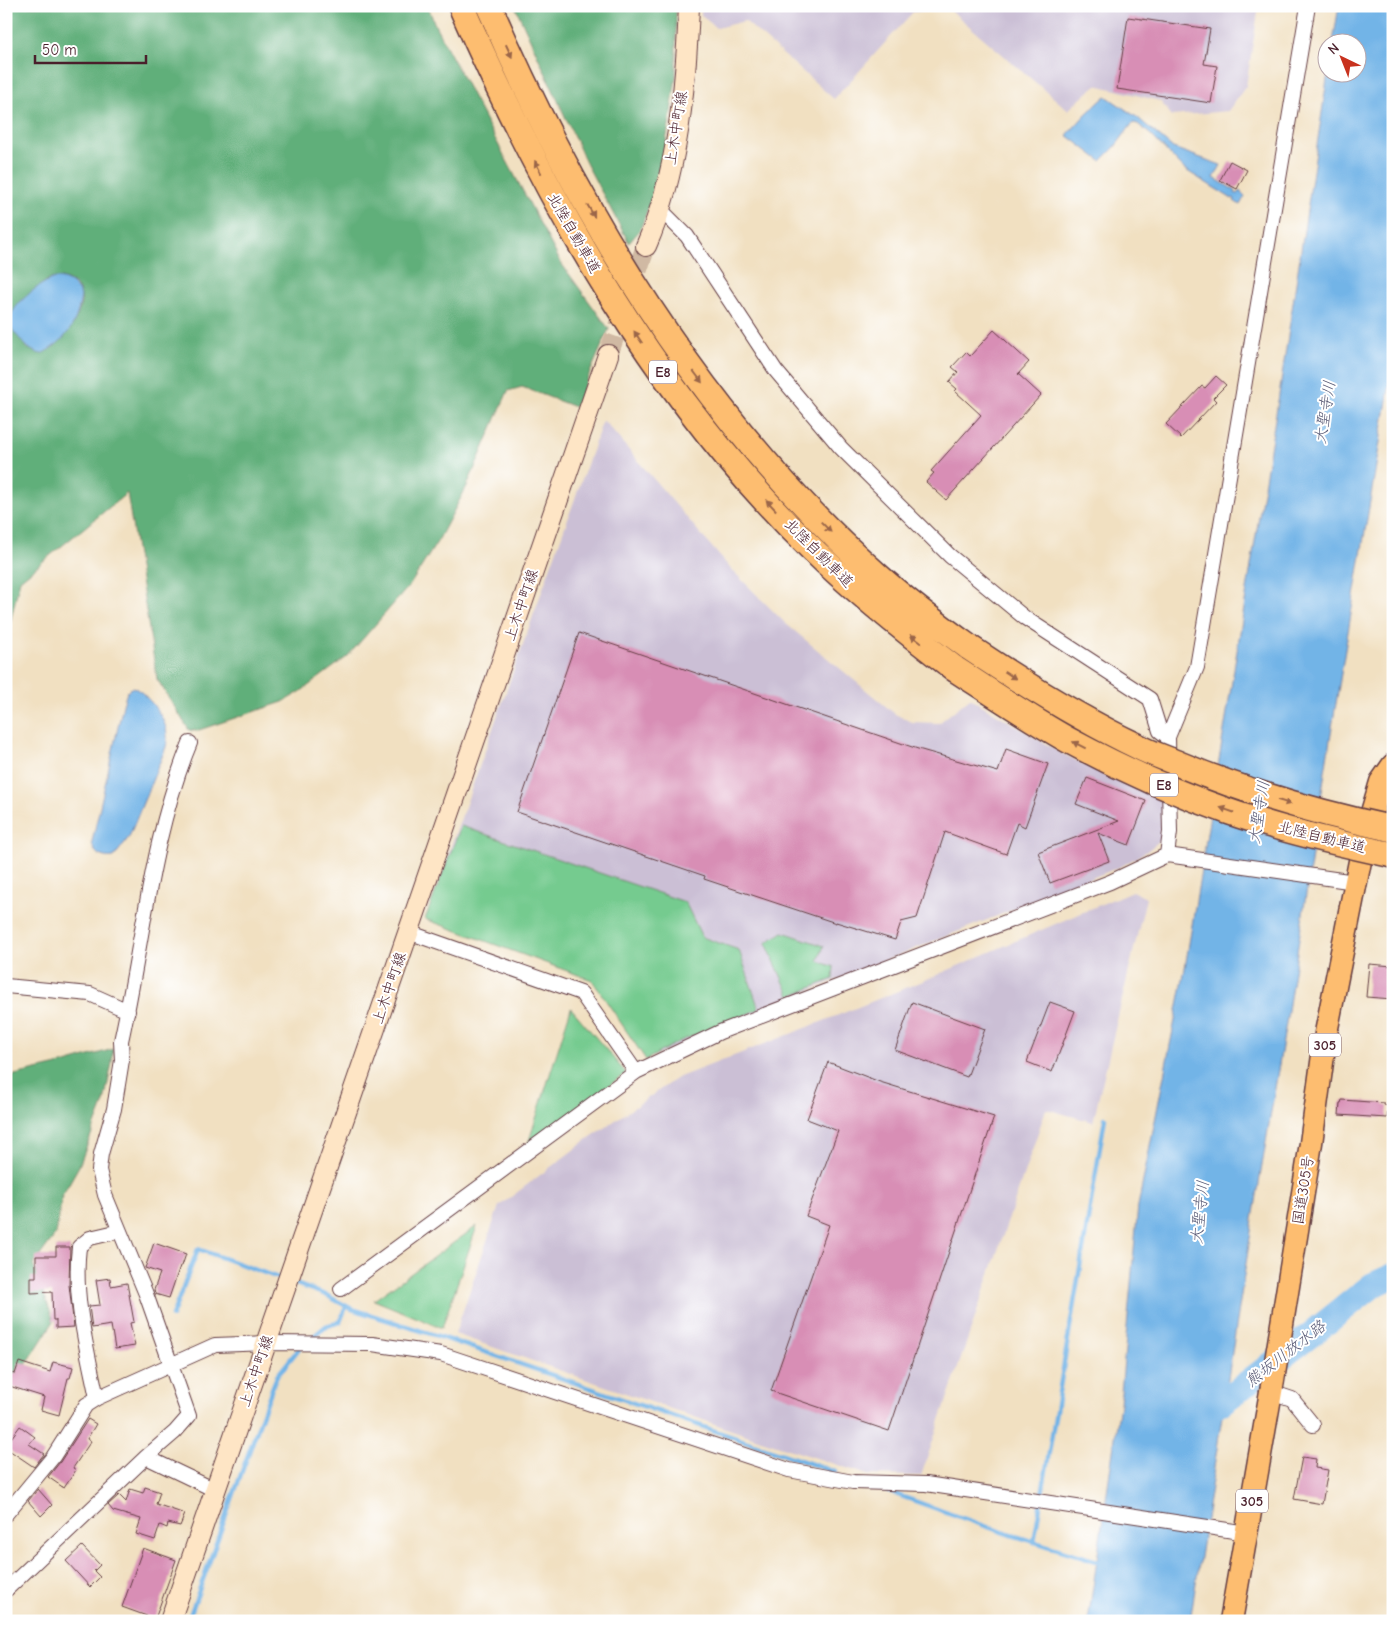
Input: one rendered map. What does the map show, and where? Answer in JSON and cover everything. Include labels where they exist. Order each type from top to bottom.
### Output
[{"type":"highway","name":"北陸自動車道","points":[[461,6],[511,115],[552,194],[592,265],[636,334],[721,448],[812,549],[858,593],[955,669],[1068,740],[1124,768],[1227,811],[1342,844],[1393,855]]},
{"type":"highway","name":"北陸自動車道","points":[[489,6],[534,104],[580,193],[614,252],[656,318],[696,375],[741,433],[830,531],[876,575],[922,614],[1026,686],[1138,747],[1244,790],[1323,813],[1393,829]]},
{"type":"highway","name":"国道305号","points":[[1231,1621],[1272,1386],[1311,1143],[1348,880],[1365,836],[1380,782],[1393,765]]},
{"type":"main road","name":"上木中町線","points":[[646,246],[660,210],[678,131],[688,40],[689,6]]},
{"type":"main road","name":"上木中町線","points":[[170,1621],[608,355]]},
{"type":"street","points":[[1167,856],[1170,832],[1168,737],[1198,667],[1308,6]]},
{"type":"street","points":[[660,210],[687,236],[776,371],[842,448],[950,556],[1025,618],[1150,699],[1160,731],[1168,737]]},
{"type":"street","points":[[6,1590],[146,1457],[175,1432],[189,1416],[172,1365],[105,1195],[99,1170],[101,1154],[114,1109],[122,1060],[121,1041],[162,828],[172,790],[190,743]]},
{"type":"street","points":[[341,1289],[636,1072],[720,1032],[1110,882],[1167,856],[1348,880]]},
{"type":"street","points":[[408,932],[581,993],[636,1072]]},
{"type":"street","points":[[6,986],[90,994],[128,1011]]},
{"type":"street","points":[[97,1398],[78,1295],[77,1264],[79,1246],[90,1238],[120,1231]]},
{"type":"street","points":[[6,1514],[53,1457],[86,1405],[97,1398],[215,1345],[266,1343],[372,1344],[441,1354],[798,1472],[853,1482],[926,1484],[1247,1533]]},
{"type":"street","points":[[1272,1386],[1292,1399],[1314,1425]]},
{"type":"street","points":[[146,1457],[215,1490]]},
{"type":"shaded area","points":[[701,6],[1259,6],[1246,86],[1228,111],[1172,116],[1160,101],[1096,85],[1068,110],[948,8],[913,12],[834,99],[745,21],[716,28],[701,15]]},
{"type":"shaded area","points":[[603,420],[729,567],[785,623],[895,714],[911,722],[939,723],[970,698],[1059,752],[1163,800],[1163,838],[1147,851],[1122,866],[781,1002],[646,1060],[592,980],[425,919]]},
{"type":"shaded area","points":[[1132,891],[1146,898],[1093,1122],[1046,1109],[921,1476],[868,1475],[752,1437],[455,1334],[499,1206],[588,1139],[677,1078],[923,981]]},
{"type":"green space","points":[[6,6],[428,6],[435,25],[561,263],[609,329],[575,407],[522,387],[508,391],[467,486],[439,539],[410,585],[347,657],[300,692],[283,702],[196,731],[189,730],[157,679],[127,493],[20,580],[10,623],[6,628]],"holes":[[[61,278],[73,283],[79,291],[81,300],[79,310],[69,330],[55,346],[28,349],[10,325],[21,301],[49,279]]]},
{"type":"green space","points":[[515,6],[676,6],[676,77],[659,178],[640,230],[629,243],[587,165]]},
{"type":"green space","points":[[461,826],[685,902],[702,937],[739,950],[759,1009],[678,1042],[646,1060],[592,980],[425,919]]},
{"type":"green space","points":[[783,932],[824,946],[818,961],[834,967],[833,979],[790,996],[766,943]]},
{"type":"green space","points":[[571,1008],[626,1073],[527,1147]]},
{"type":"green space","points":[[113,1049],[104,1102],[79,1166],[62,1196],[56,1234],[33,1265],[54,1321],[6,1396],[6,1071],[10,1076],[62,1064]]},
{"type":"green space","points":[[477,1226],[442,1328],[374,1300]]},
{"type":"water","name":"大聖寺川","points":[[1339,6],[1393,6],[1393,365],[1331,733],[1190,1621],[1088,1621],[1120,1404],[1138,1206],[1183,980],[1279,395],[1327,82],[1366,82],[1366,32],[1335,32]]},
{"type":"water","points":[[1106,96],[1138,118],[1173,148],[1221,165],[1214,178],[1236,191],[1235,193],[1238,194],[1240,191],[1245,196],[1240,205],[1234,201],[1235,199],[1232,199],[1184,169],[1138,124],[1132,124],[1114,148],[1101,161],[1067,135]]},
{"type":"water","points":[[55,278],[67,280],[81,295],[74,323],[57,344],[41,354],[28,348],[19,338],[12,330],[10,319],[13,311],[26,297],[42,284]]},
{"type":"water","points":[[132,687],[138,689],[151,702],[162,717],[167,734],[166,747],[129,837],[114,857],[106,857],[96,853],[92,842],[123,705],[127,692]]},
{"type":"building","points":[[1128,17],[1210,29],[1204,64],[1217,66],[1211,103],[1117,89]]},
{"type":"building","points":[[1230,161],[1247,170],[1237,189],[1220,180]]},
{"type":"building","points":[[994,330],[1029,362],[1018,374],[1041,395],[946,500],[926,482],[934,473],[931,471],[981,415],[955,391],[957,389],[949,382],[958,372],[952,367],[966,352],[970,356]]},
{"type":"building","points":[[1216,376],[1226,385],[1213,398],[1216,401],[1181,438],[1166,424],[1202,386],[1205,388]]},
{"type":"building","points":[[579,633],[918,749],[998,772],[1006,749],[1048,764],[1025,827],[1017,823],[1006,854],[945,832],[917,918],[901,922],[895,940],[836,923],[704,879],[705,876],[517,812]]},
{"type":"building","points":[[1087,778],[1146,801],[1129,845],[1098,833],[1109,861],[1050,883],[1038,852],[1119,821],[1076,804]]},
{"type":"building","points":[[1369,964],[1393,966],[1393,999],[1366,997]]},
{"type":"building","points":[[912,1002],[985,1029],[967,1077],[895,1050]]},
{"type":"building","points":[[1050,1002],[1075,1011],[1052,1072],[1027,1062]]},
{"type":"building","points":[[828,1062],[880,1082],[994,1117],[889,1431],[771,1391],[829,1225],[806,1216],[838,1131],[807,1119]]},
{"type":"building","points":[[1342,1100],[1384,1103],[1384,1105],[1388,1106],[1387,1118],[1339,1115]]},
{"type":"building","points":[[154,1243],[186,1254],[169,1298],[155,1294],[154,1290],[160,1273],[145,1268]]},
{"type":"building","points":[[56,1247],[70,1247],[69,1285],[74,1327],[56,1328],[56,1320],[53,1320],[52,1292],[31,1293],[31,1277],[36,1277],[36,1256],[56,1256]]},
{"type":"building","points":[[110,1278],[111,1286],[127,1283],[134,1322],[130,1323],[135,1346],[115,1349],[111,1325],[92,1328],[89,1306],[100,1305],[96,1280]]},
{"type":"building","points":[[19,1362],[50,1372],[53,1362],[73,1367],[70,1378],[68,1378],[59,1415],[41,1410],[44,1397],[6,1385],[6,1372],[15,1374]]},
{"type":"building","points":[[88,1419],[96,1424],[87,1439],[91,1441],[73,1468],[76,1470],[64,1488],[48,1477]]},
{"type":"building","points":[[20,1426],[35,1437],[29,1444],[44,1454],[34,1467],[6,1448],[6,1445]]},
{"type":"building","points":[[1302,1457],[1316,1459],[1315,1468],[1328,1470],[1322,1504],[1294,1499]]},
{"type":"building","points":[[145,1487],[160,1492],[156,1504],[185,1514],[180,1526],[168,1523],[167,1528],[160,1525],[155,1540],[136,1534],[141,1519],[113,1511],[108,1505],[119,1495],[126,1502],[130,1489],[143,1493]]},
{"type":"building","points":[[38,1489],[52,1505],[41,1516],[28,1501]]},
{"type":"building","points":[[82,1546],[100,1565],[94,1571],[100,1577],[90,1587],[66,1561]]},
{"type":"building","points":[[143,1548],[176,1560],[155,1619],[122,1607]]},
{"type":"waterway","points":[[1034,1542],[1105,1118]]},
{"type":"waterway","points":[[172,1316],[198,1249],[284,1280]]},
{"type":"waterway","name":"熊坂川放水路","points":[[1195,1419],[1225,1400],[1373,1285],[1393,1276]]},
{"type":"waterway","points":[[293,1283],[326,1295],[352,1309],[444,1338],[835,1472]]},
{"type":"waterway","points":[[309,1340],[326,1326],[340,1322],[346,1307]]},
{"type":"waterway","points":[[188,1621],[277,1376],[301,1346]]},
{"type":"waterway","points":[[878,1488],[1002,1532],[1097,1561]]},
{"type":"tunnel","points":[[608,355],[646,246]]}]
